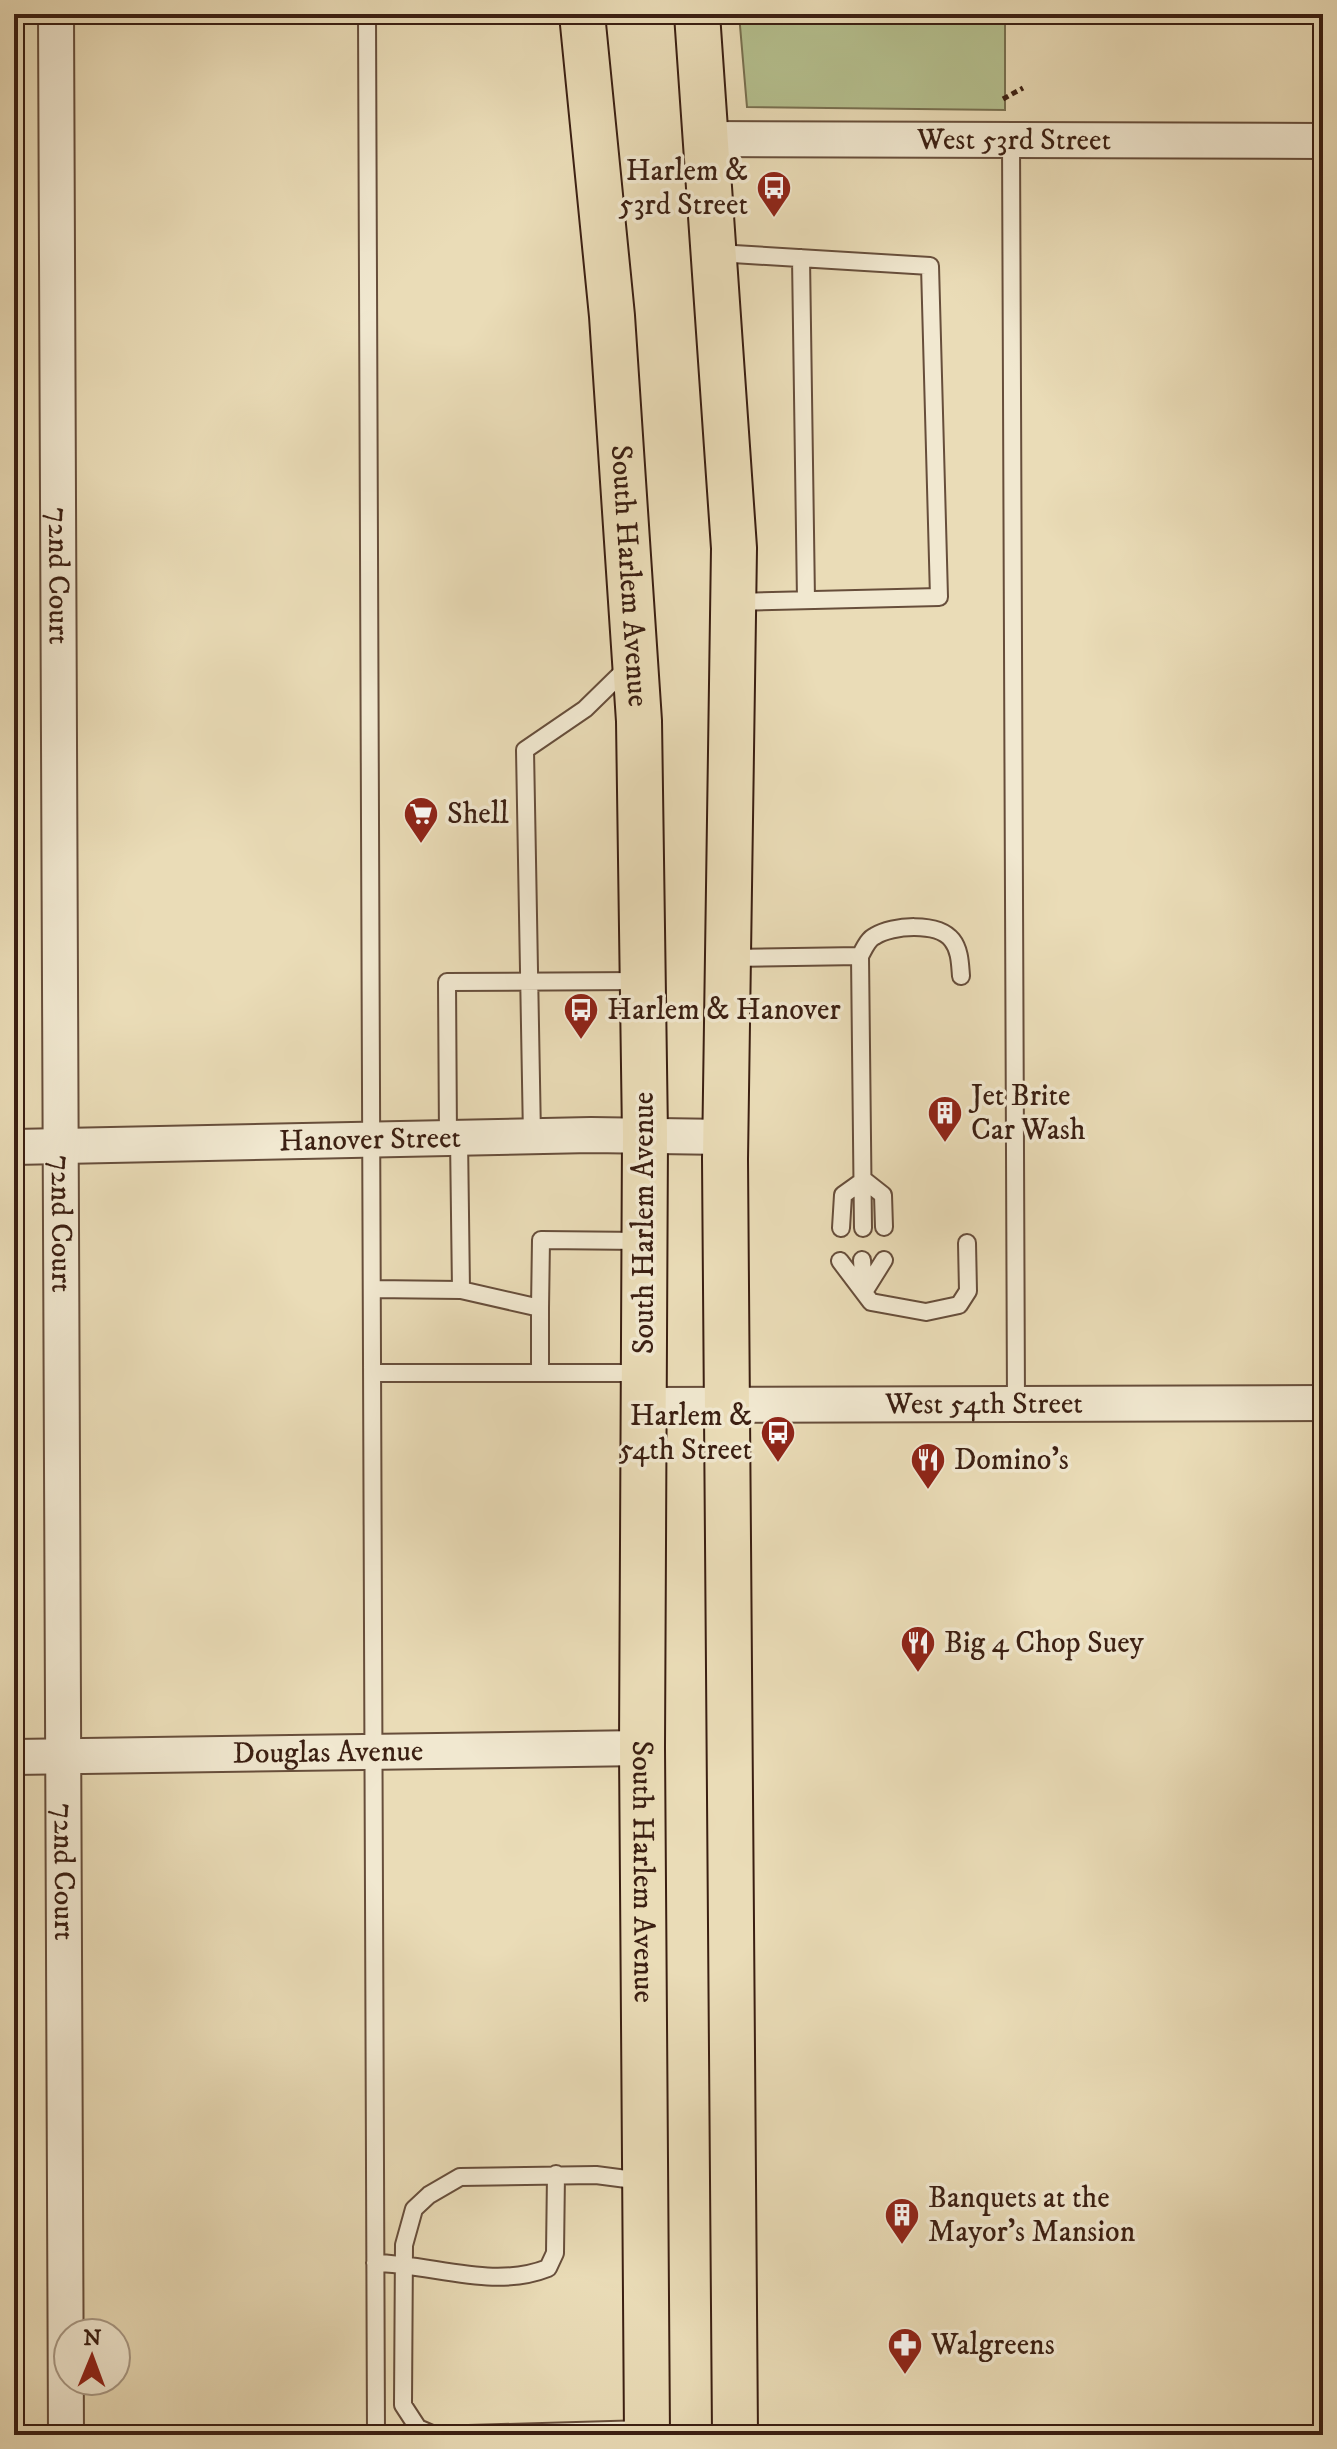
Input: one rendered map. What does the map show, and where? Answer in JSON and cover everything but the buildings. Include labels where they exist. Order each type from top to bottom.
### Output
[{"type":"main road","name":"South Harlem Avenue","points":[[582,14],[612,316],[636,659],[645,1135],[642,1748],[647,2432]]},
{"type":"main road","points":[[697,14],[734,548],[725,1137],[735,2435]]},
{"type":"street","name":"72nd Court","points":[[56,14],[58,1146],[66,2435]]},
{"type":"street","name":"West 53rd Street","points":[[706,139],[1323,141]]},
{"type":"street","name":"Hanover Street","points":[[14,1147],[532,1136],[725,1137]]},
{"type":"street","name":"West 54th Street","points":[[644,1389],[728,1403],[1323,1403]]},
{"type":"street","name":"Douglas Avenue","points":[[14,1757],[642,1748]]},
{"type":"lane","points":[[367,14],[376,2435]]},
{"type":"lane","points":[[1011,139],[1016,1403]]},
{"type":"lane","points":[[714,253],[930,266],[939,597],[734,602]]},
{"type":"lane","points":[[801,258],[806,600]]},
{"type":"lane","points":[[532,1136],[532,982],[525,750],[585,709],[636,659]]},
{"type":"lane","points":[[863,1228],[860,956],[872,936],[891,930],[939,931],[953,941],[961,976]]},
{"type":"lane","points":[[730,958],[860,956]]},
{"type":"lane","points":[[461,1290],[447,982],[642,981]]},
{"type":"lane","points":[[864,1180],[883,1195],[884,1227]]},
{"type":"lane","points":[[841,1228],[843,1195],[864,1180]]},
{"type":"lane","points":[[540,1373],[541,1240],[645,1241]]},
{"type":"lane","points":[[840,1261],[871,1302],[907,1311],[926,1312],[959,1305],[968,1291],[967,1243]]},
{"type":"lane","points":[[862,1260],[864,1292]]},
{"type":"lane","points":[[864,1292],[884,1260]]},
{"type":"lane","points":[[372,1289],[461,1290],[540,1308]]},
{"type":"lane","points":[[372,1373],[540,1373],[644,1389]]},
{"type":"lane","points":[[375,2263],[404,2263],[498,2279],[525,2278],[548,2268],[555,2253],[556,2174]]},
{"type":"lane","points":[[645,2181],[556,2174],[460,2177],[429,2195],[414,2209],[404,2245],[403,2405],[418,2428],[434,2435],[647,2432]]},
{"type":"path","points":[[995,104],[1023,88]]},
{"type":"green space","points":[[739,14],[1005,14],[1005,110],[747,107]]},
{"type":"place","name":"Harlem & 53rd Street","points":[[774,219]]},
{"type":"place","name":"Shell","points":[[421,845]]},
{"type":"place","name":"Harlem & Hanover","points":[[581,1041]]},
{"type":"place","name":"Jet Brite Car Wash","points":[[945,1144]]},
{"type":"place","name":"Harlem & 54th Street","points":[[778,1464]]},
{"type":"place","name":"Domino's","points":[[928,1491]]},
{"type":"place","name":"Big 4 Chop Suey","points":[[918,1674]]},
{"type":"place","name":"Banquets at the Mayor's Mansion","points":[[902,2246]]},
{"type":"place","name":"Walgreens","points":[[905,2376]]}]
